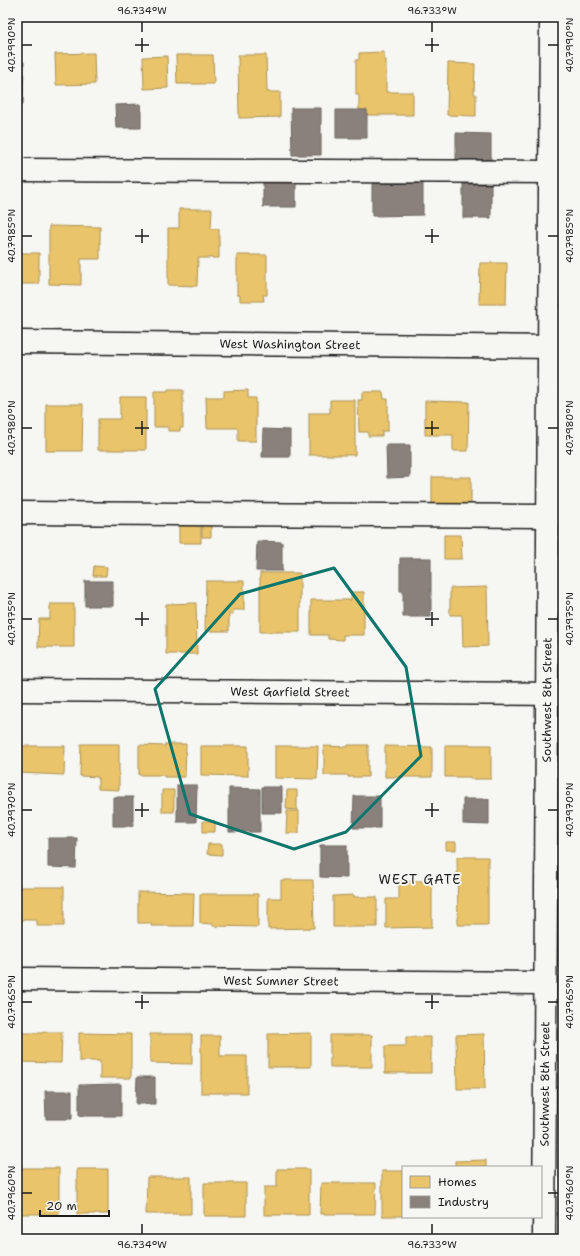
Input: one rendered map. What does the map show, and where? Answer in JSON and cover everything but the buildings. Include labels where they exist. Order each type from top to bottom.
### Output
[{"type":"street","name":"Southwest 8th Street","points":[[544,1239],[545,983],[555,694],[548,516],[556,347],[556,172],[550,17]]},
{"type":"street","points":[[17,170],[556,172]]},
{"type":"street","name":"West Washington Street","points":[[17,342],[556,347]]},
{"type":"street","points":[[17,514],[548,516]]},
{"type":"street","name":"West Garfield Street","points":[[17,690],[555,694]]},
{"type":"street","name":"West Sumner Street","points":[[17,979],[545,983]]},
{"type":"highlighted area","points":[[334,568],[406,667],[421,756],[346,832],[294,849],[190,814],[155,689],[240,594]]},
{"type":"district","name":"WEST GATE","points":[[420,879]]}]
